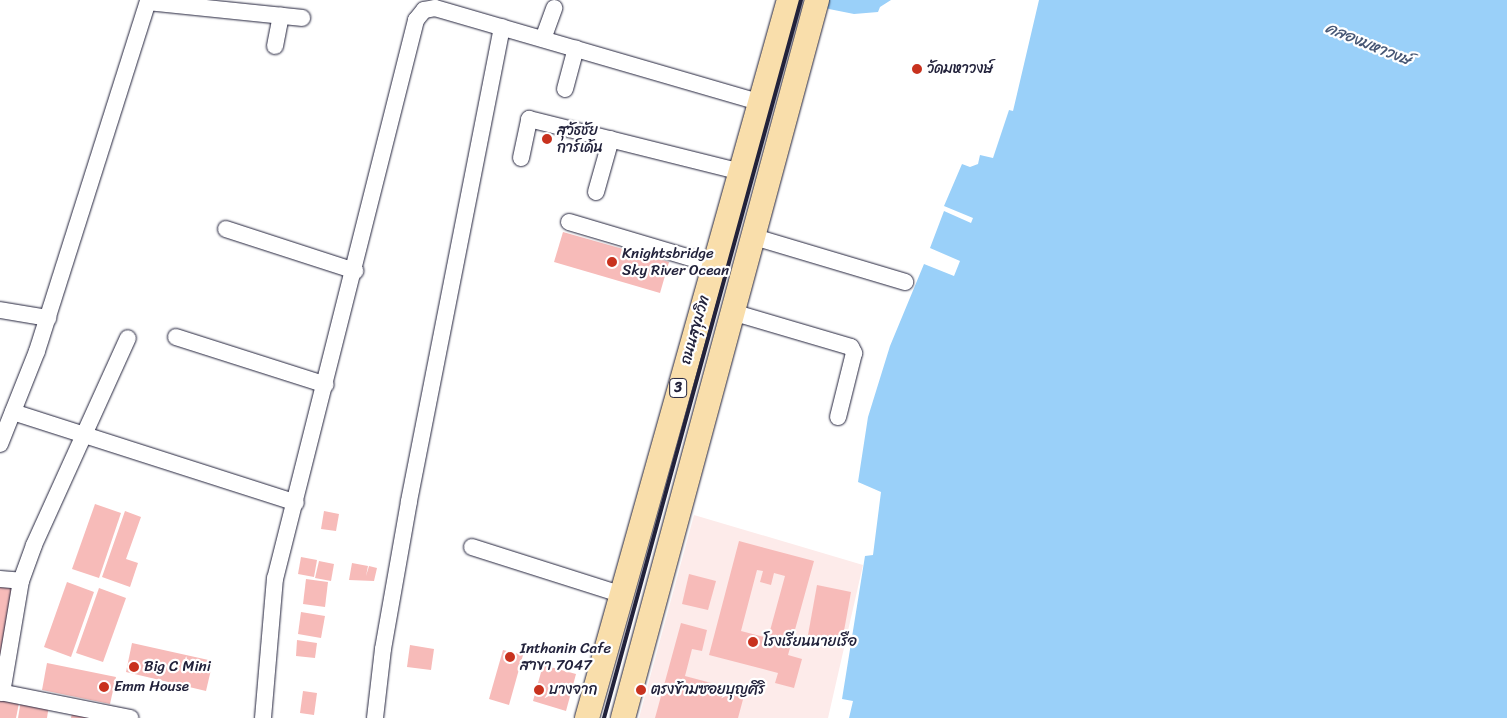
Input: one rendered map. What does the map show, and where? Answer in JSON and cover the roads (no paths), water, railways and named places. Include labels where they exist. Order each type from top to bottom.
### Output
[{"type":"highway","name":"ถนนสุขุมวิท","points":[[587,718],[674,403],[762,103],[789,0]]},
{"type":"highway","name":"ถนนสุขุมวิท","points":[[623,718],[751,236],[817,0]]},
{"type":"highway","points":[[674,403],[705,412]]},
{"type":"street","points":[[0,444],[48,318],[148,2],[302,18]]},
{"type":"street","points":[[263,718],[276,579],[416,20],[424,10],[435,8],[762,103]]},
{"type":"street","points":[[543,39],[554,8]]},
{"type":"street","points":[[275,46],[281,16]]},
{"type":"street","points":[[375,718],[383,649],[409,501],[502,27]]},
{"type":"street","points":[[565,89],[576,48]]},
{"type":"street","points":[[521,158],[529,119],[741,172]]},
{"type":"street","points":[[596,192],[611,138]]},
{"type":"street","points":[[569,222],[714,265]]},
{"type":"street","points":[[226,229],[354,271]]},
{"type":"street","points":[[751,236],[905,282]]},
{"type":"street","points":[[0,310],[48,318]]},
{"type":"street","points":[[732,312],[850,347],[854,353],[838,417]]},
{"type":"street","points":[[176,337],[326,385]]},
{"type":"street","points":[[128,338],[34,545],[21,581],[1,692],[65,712],[130,718]]},
{"type":"street","points":[[12,412],[296,503]]},
{"type":"street","points":[[472,546],[620,594]]},
{"type":"street","points":[[0,579],[21,581]]},
{"type":"water","points":[[813,0],[891,0],[880,7],[878,12],[854,14],[829,9]]},
{"type":"water","name":"คลองมหาวงษ์","points":[[1039,0],[1507,0],[1507,718],[849,718],[853,701],[842,699],[865,556],[873,555],[881,492],[858,482],[868,417],[890,346],[924,264],[954,276],[960,261],[930,248],[944,211],[971,223],[973,218],[944,206],[962,164],[970,167],[978,164],[980,155],[993,158],[1009,110],[1013,111]]},
{"type":"railway","points":[[604,718],[801,0]]},
{"type":"place","name":"วัดมหาวงษ์","points":[[917,69]]},
{"type":"place","name":"สุวัธชัย การ์เด้น","points":[[547,139]]},
{"type":"place","name":"Knightsbridge Sky River Ocean","points":[[612,262]]},
{"type":"place","name":"โรงเรียนนายเรือ","points":[[753,642]]},
{"type":"place","name":"Inthanin Cafe สาขา 7047","points":[[510,657]]},
{"type":"place","name":"Big C Mini","points":[[134,667]]},
{"type":"place","name":"Emm House","points":[[104,687]]},
{"type":"place","name":"บางจาก","points":[[539,690]]},
{"type":"place","name":"ตรงข้ามซอยบุญศิริ","points":[[641,690]]}]
